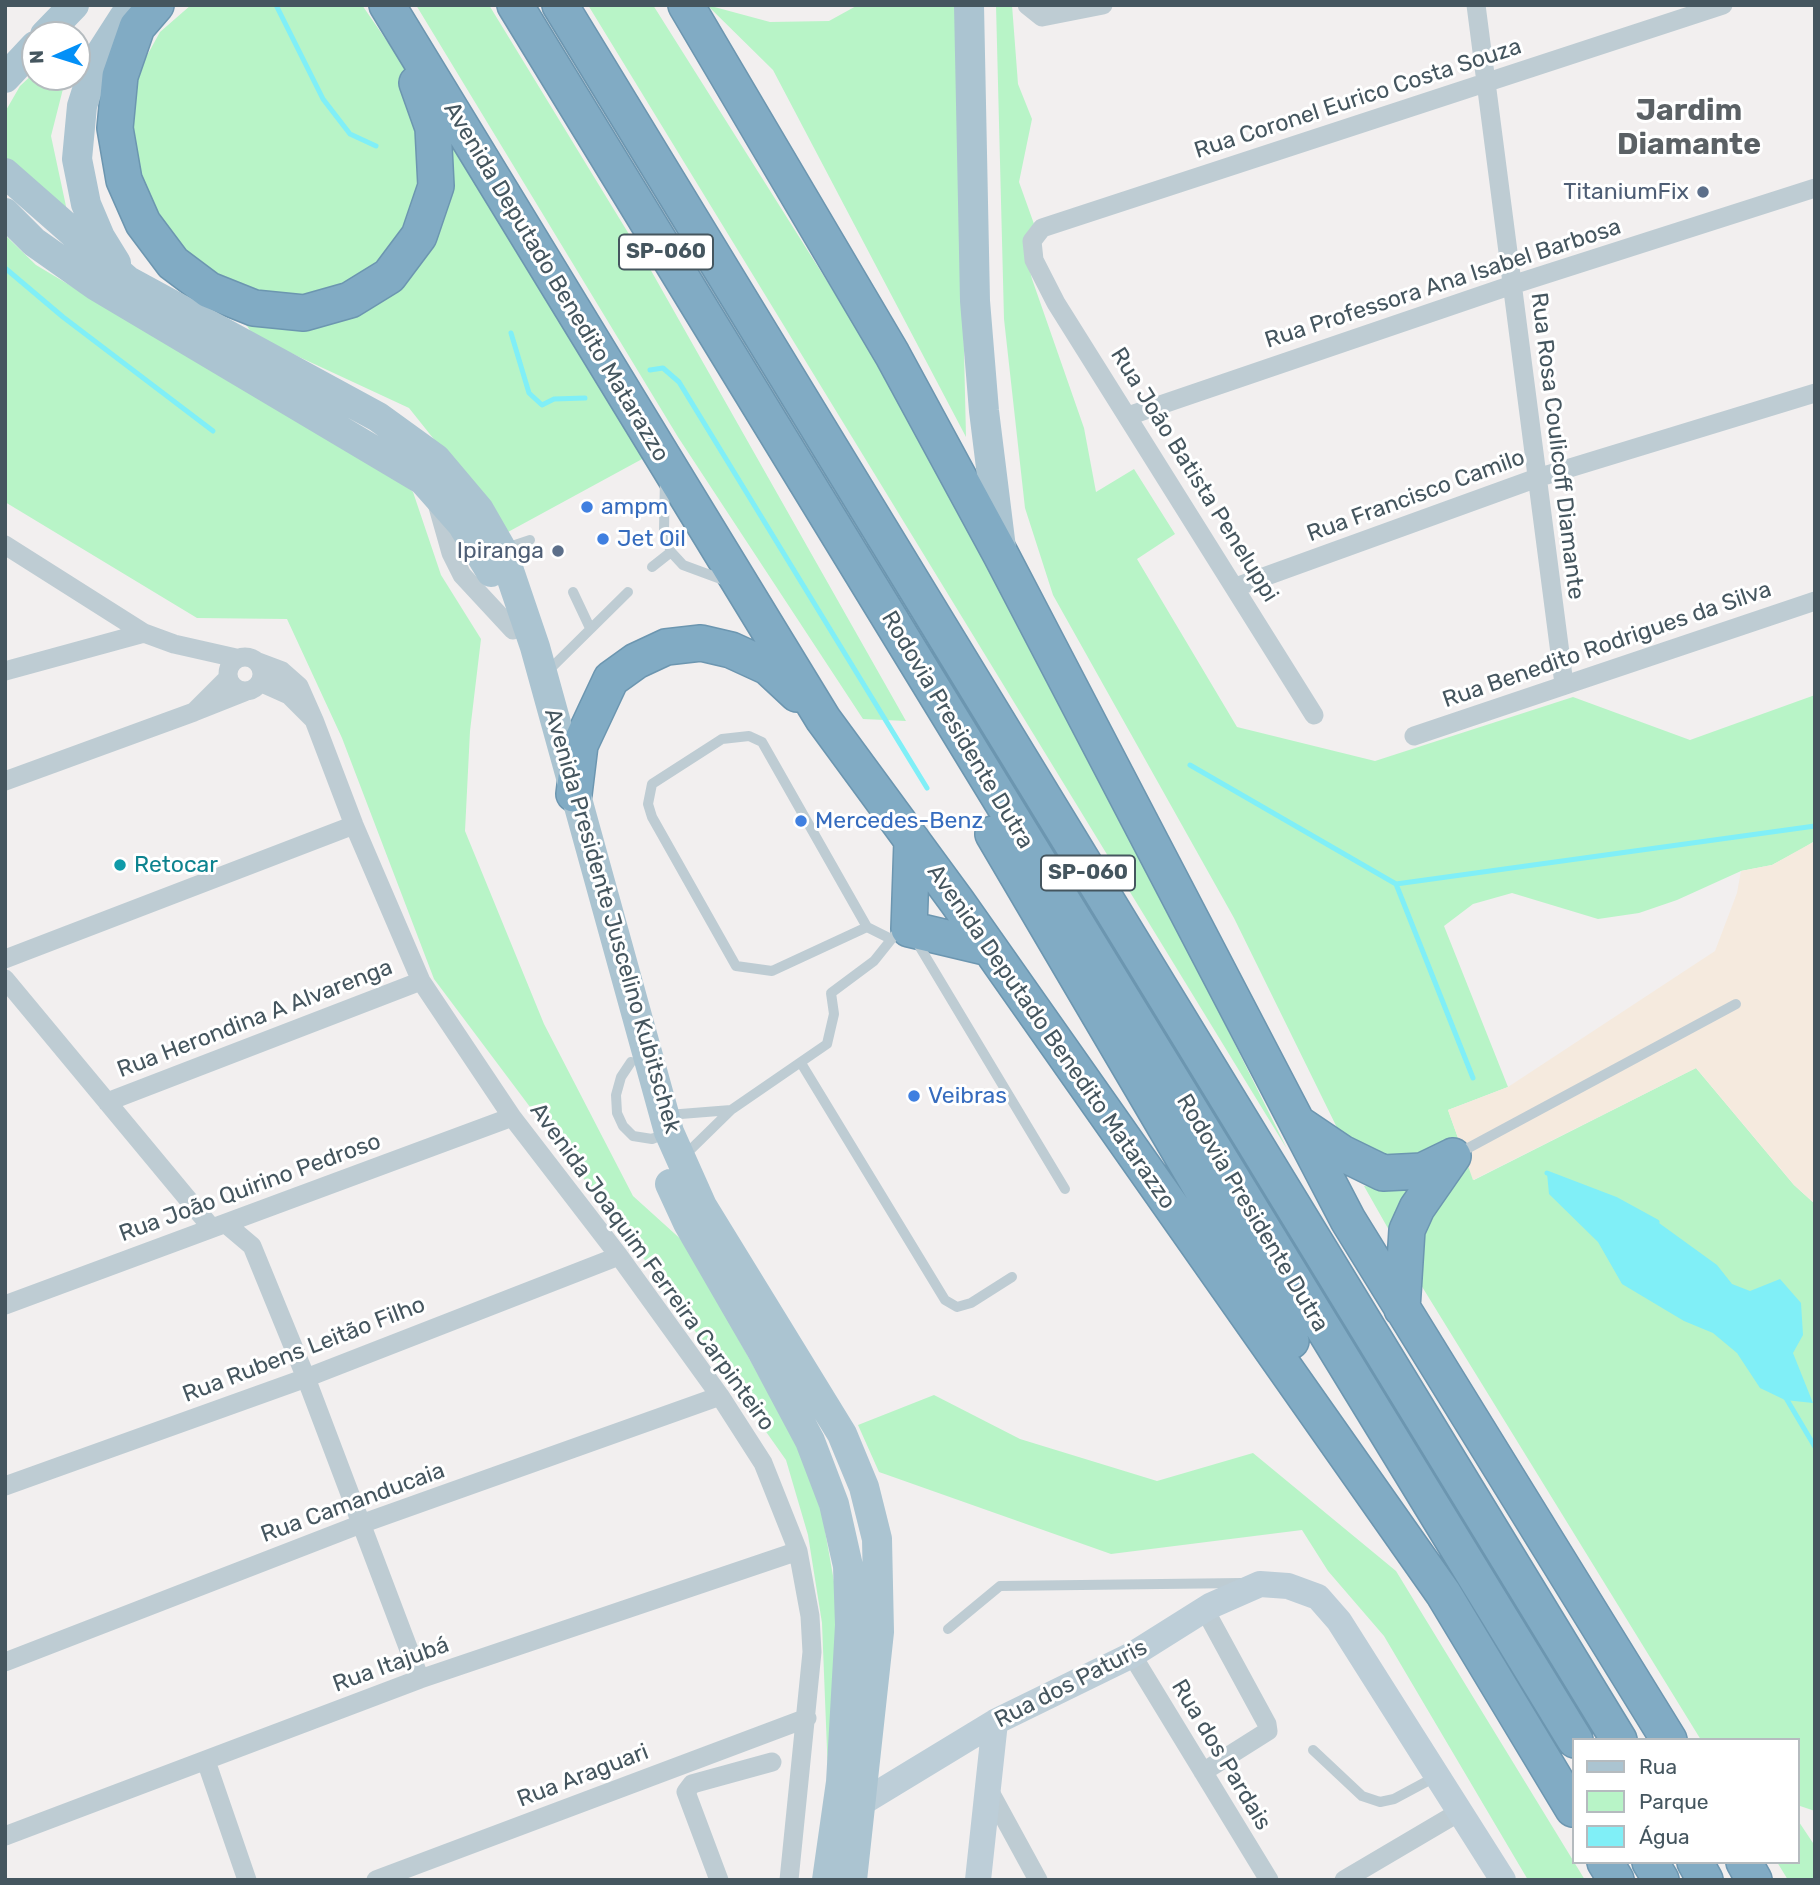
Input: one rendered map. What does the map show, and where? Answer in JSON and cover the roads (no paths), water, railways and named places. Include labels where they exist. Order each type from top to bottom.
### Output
[{"type":"highway","points":[[156,5],[137,27],[120,76],[115,128],[124,180],[143,223],[173,263],[209,290],[254,308],[304,313],[350,300],[389,276],[419,236],[436,186],[433,128],[391,11]]},
{"type":"highway","name":"Rodovia Presidente Dutra","points":[[515,5],[1574,1738]]},
{"type":"highway","name":"Rodovia Presidente Dutra","points":[[559,5],[1618,1738]]},
{"type":"highway","points":[[686,5],[892,354],[1002,555],[1348,1220],[1668,1738]]},
{"type":"highway","name":"Avenida Deputado Benedito Matarazzo","points":[[391,11],[823,719],[989,948],[1443,1593],[1572,1807]]},
{"type":"highway","points":[[816,500],[984,819],[1234,1246],[1443,1593]]},
{"type":"highway","points":[[575,794],[580,745],[611,679],[636,661],[666,647],[701,643],[732,650],[768,667],[823,719]]},
{"type":"highway","points":[[912,840],[899,934],[989,948]]},
{"type":"highway","points":[[1295,1121],[1335,1149],[1384,1173],[1422,1171],[1463,1151]]},
{"type":"highway","points":[[1402,1309],[1406,1230],[1417,1208],[1463,1151]]},
{"type":"highway","points":[[1606,1864],[1616,1880]]},
{"type":"highway","points":[[1651,1864],[1661,1880]]},
{"type":"highway","points":[[1696,1864],[1706,1880]]},
{"type":"highway","points":[[1745,1864],[1754,1880]]},
{"type":"main road","points":[[59,21],[74,5]]},
{"type":"main road","points":[[128,281],[100,237],[86,204],[77,159],[82,106],[97,59],[124,17],[140,5]]},
{"type":"main road","points":[[970,5],[975,301],[984,411],[1002,555]]},
{"type":"main road","points":[[5,78],[21,61]]},
{"type":"main road","name":"Avenida Presidente Juscelino Kubitschek","points":[[5,173],[128,281],[378,417],[436,459],[479,510],[502,550],[543,676],[688,1223],[810,1441],[834,1504],[848,1566],[850,1625],[841,1782],[827,1880]]},
{"type":"main road","name":"Avenida Presidente Juscelino Kubitschek","points":[[5,214],[34,242],[95,285],[423,480],[462,524],[487,562],[513,630],[631,1062],[702,1206],[842,1434],[864,1487],[877,1539],[879,1632],[852,1880]]},
{"type":"main road","name":"Rua dos Paturis","points":[[860,1804],[995,1722],[1132,1655],[1205,1610],[1260,1584],[1288,1586],[1318,1597],[1339,1621],[1438,1775]]},
{"type":"main road","points":[[978,1880],[990,1792],[995,1722]]},
{"type":"main road","points":[[1438,1775],[1503,1880]]},
{"type":"street","points":[[1027,7],[1042,17],[1103,5]]},
{"type":"street","name":"Rua Rosa Coulicoff Diamante","points":[[1476,5],[1564,684]]},
{"type":"street","name":"Rua Coronel Eurico Costa Souza","points":[[1034,260],[1032,242],[1042,228],[1723,5]]},
{"type":"street","name":"Rua Professora Ana Isabel Barbosa","points":[[1128,416],[1512,285],[1815,188]]},
{"type":"street","name":"Rua João Batista Peneluppi","points":[[1034,260],[1056,303],[1314,715]]},
{"type":"street","name":"Rua Francisco Camilo","points":[[1236,587],[1537,478],[1815,393]]},
{"type":"street","points":[[5,545],[144,633],[231,671]]},
{"type":"street","points":[[5,565],[24,559]]},
{"type":"street","name":"Rua Benedito Rodrigues da Silva","points":[[1414,736],[1815,601]]},
{"type":"street","points":[[5,671],[144,633]]},
{"type":"street","points":[[5,781],[194,712],[253,687],[262,672],[258,662],[248,656],[194,712]]},
{"type":"street","name":"Avenida Joaquim Ferreira Carpinteiro","points":[[258,662],[282,671],[299,686],[354,825],[421,981],[512,1117],[619,1256],[720,1396],[763,1463],[798,1550],[807,1587],[811,1628],[807,1718],[789,1880]]},
{"type":"street","points":[[231,671],[233,687],[253,687]]},
{"type":"street","name":"Avenida Joaquim Ferreira Carpinteiro","points":[[253,687],[289,695],[314,720]]},
{"type":"street","points":[[5,960],[354,825]]},
{"type":"street","points":[[5,979],[107,1102],[219,1225],[252,1245],[306,1378],[420,1679]]},
{"type":"street","name":"Rua Herondina A Alvarenga","points":[[107,1102],[421,981]]},
{"type":"street","name":"Rua João Quirino Pedroso","points":[[5,1305],[512,1117]]},
{"type":"street","name":"Rua Rubens Leitão Filho","points":[[5,1486],[306,1378],[619,1256]]},
{"type":"street","name":"Rua Camanducaia","points":[[5,1662],[361,1524],[720,1396]]},
{"type":"street","name":"Rua Itajubá","points":[[5,1836],[420,1679],[798,1550]]},
{"type":"street","points":[[1203,1772],[1268,1731],[1267,1724],[1205,1610]]},
{"type":"street","name":"Rua dos Pardais","points":[[1132,1655],[1269,1880]]},
{"type":"street","name":"Rua Araguari","points":[[376,1880],[807,1718]]},
{"type":"street","points":[[206,1760],[247,1880]]},
{"type":"street","points":[[719,1880],[686,1792],[692,1784],[772,1762]]},
{"type":"street","points":[[990,1792],[1038,1880]]},
{"type":"street","points":[[1344,1880],[1461,1811]]},
{"type":"lane","points":[[667,463],[662,499],[664,531],[671,552],[683,565],[700,575],[741,586]]},
{"type":"lane","points":[[502,550],[530,540]]},
{"type":"lane","points":[[652,566],[671,552]]},
{"type":"lane","points":[[573,592],[590,628]]},
{"type":"lane","points":[[543,676],[628,592]]},
{"type":"lane","points":[[867,927],[762,742],[737,735],[722,739],[652,784],[648,804],[652,817],[736,966],[772,971],[867,927],[899,934],[1065,1189]]},
{"type":"lane","points":[[667,1136],[731,1110],[827,1044],[834,1014],[831,993],[874,961],[899,934]]},
{"type":"lane","points":[[1463,1151],[1736,1004]]},
{"type":"lane","points":[[801,1063],[945,1300],[957,1307],[971,1303],[1012,1277]]},
{"type":"lane","points":[[667,1136],[731,1110]]},
{"type":"lane","points":[[948,1629],[1000,1586],[1260,1584]]},
{"type":"lane","points":[[1313,1750],[1362,1796],[1380,1802],[1394,1799],[1438,1775]]},
{"type":"water","points":[[1547,1173],[1615,1199],[1659,1223],[1717,1265],[1732,1284],[1750,1291],[1780,1279],[1801,1303],[1803,1335],[1793,1353],[1813,1403],[1785,1400],[1760,1388],[1737,1353],[1713,1333],[1684,1321],[1622,1284],[1598,1242],[1549,1194]]},
{"type":"waterway","points":[[276,5],[323,99],[350,134],[376,146]]},
{"type":"waterway","points":[[5,268],[63,317],[213,431]]},
{"type":"waterway","points":[[511,333],[529,393],[542,405],[554,399],[585,398]]},
{"type":"waterway","points":[[650,370],[663,368],[679,382],[927,788]]},
{"type":"waterway","points":[[1190,765],[1396,884],[1473,1078]]},
{"type":"waterway","points":[[1396,884],[1815,826]]},
{"type":"waterway","points":[[1547,1173],[1615,1199],[1657,1222]]},
{"type":"waterway","points":[[1783,1393],[1815,1447]]},
{"type":"place","name":"TitaniumFix","points":[[1703,192]]},
{"type":"place","name":"ampm","points":[[587,507]]},
{"type":"place","name":"Jet Oil","points":[[603,539]]},
{"type":"place","name":"Ipiranga","points":[[558,551]]},
{"type":"place","name":"Mercedes-Benz","points":[[801,821]]},
{"type":"place","name":"Retocar","points":[[120,865]]},
{"type":"place","name":"Veibras","points":[[914,1096]]},
{"type":"district","name":"Jardim Diamante","points":[[1689,128]]}]
